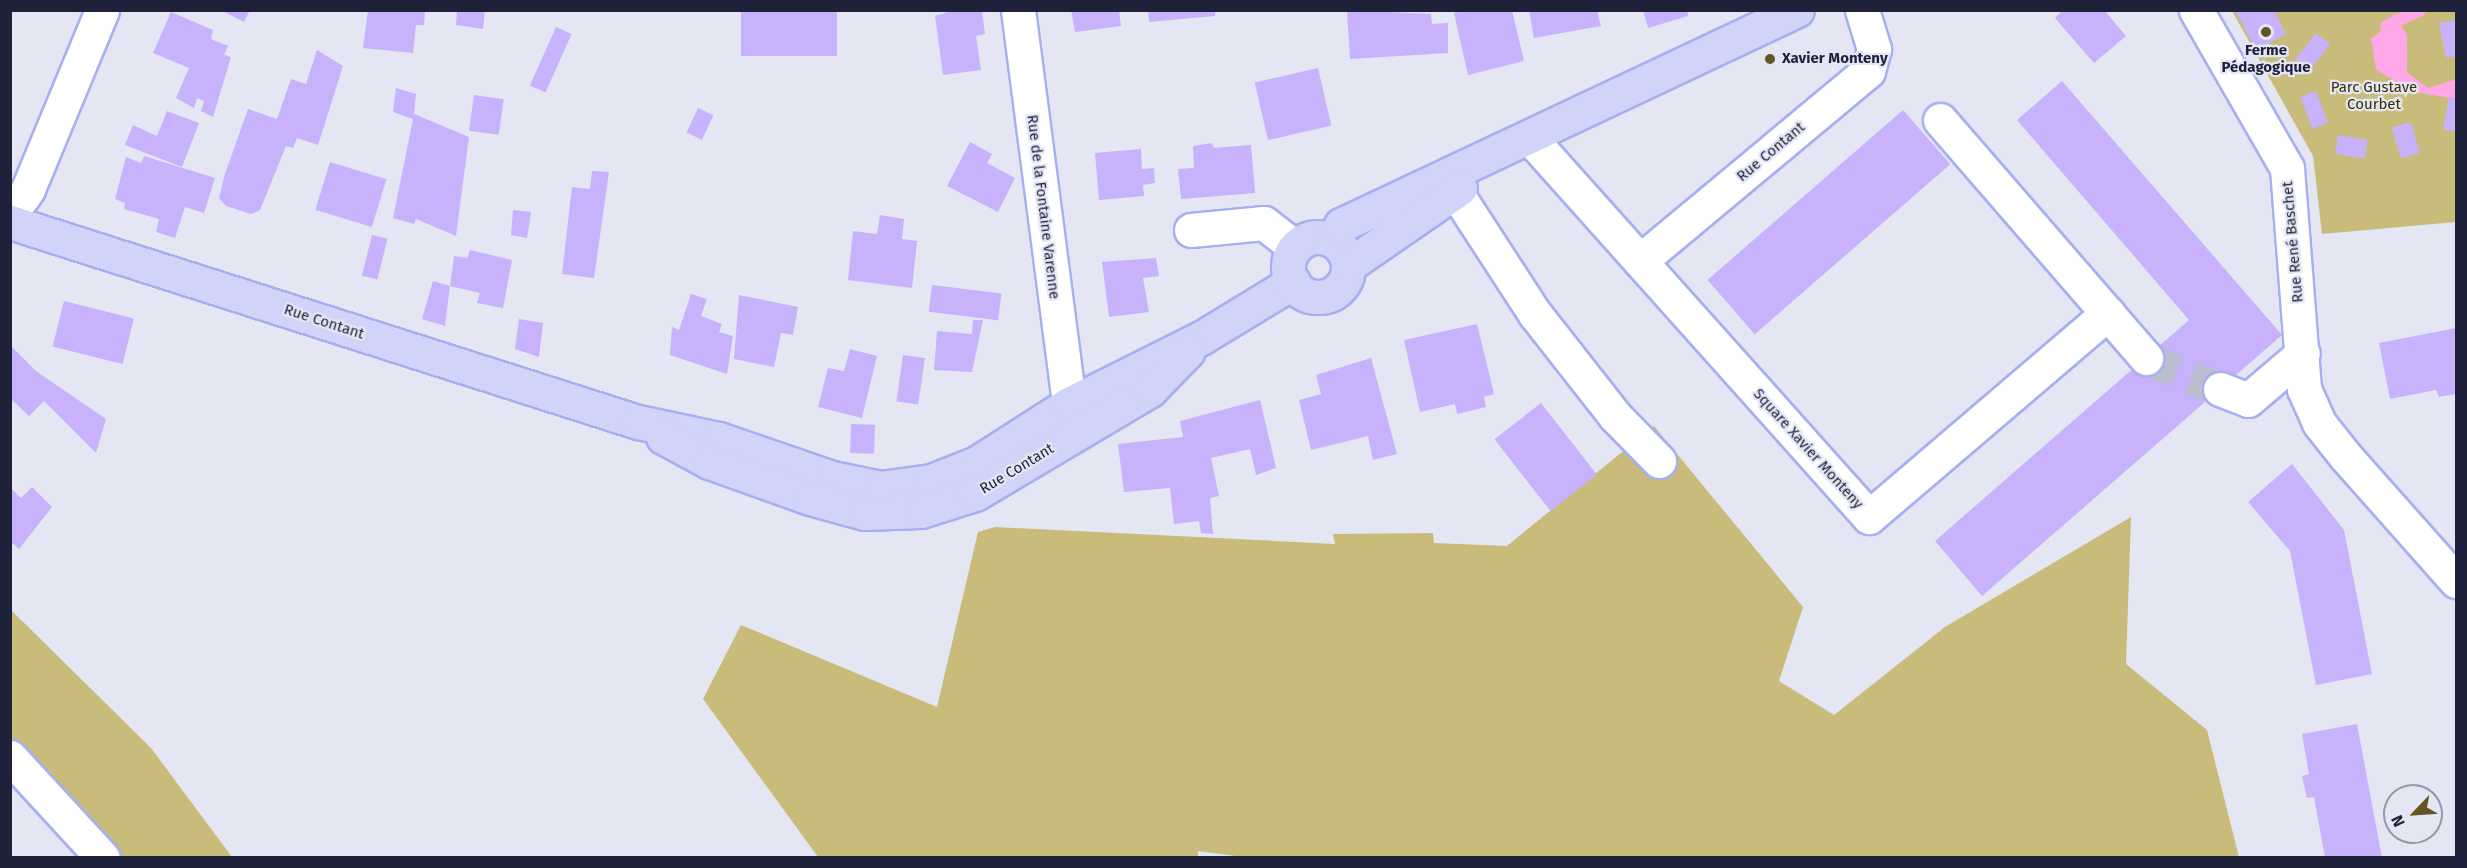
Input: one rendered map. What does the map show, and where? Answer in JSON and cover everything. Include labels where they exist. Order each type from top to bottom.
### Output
[{"type":"main road","points":[[1341,253],[1311,237],[1295,247],[1288,267],[1293,282],[1309,296],[1326,296],[1341,288],[1341,253],[1341,225],[1531,139],[1797,10]]},
{"type":"main road","points":[[1341,253],[1455,191],[1531,139]]},
{"type":"main road","name":"Rue Contant","points":[[10,222],[638,422],[719,439],[832,478],[880,488],[931,481],[977,463],[1069,404],[1201,338],[1293,282]]},
{"type":"main road","name":"Rue Contant","points":[[638,422],[709,462],[810,498],[865,513],[921,511],[975,494],[1150,390],[1201,338]]},
{"type":"street","points":[[10,215],[28,189],[102,10]]},
{"type":"street","name":"Rue de la Fontaine Varenne","points":[[1018,10],[1069,404]]},
{"type":"street","name":"Rue René Baschet","points":[[2196,10],[2287,168],[2303,353],[2304,390],[2319,423],[2457,581]]},
{"type":"street","name":"Rue Contant","points":[[1640,261],[1868,71],[1875,49],[1865,20]]},
{"type":"street","points":[[1940,120],[2146,357]]},
{"type":"street","name":"Square Xavier Monteny","points":[[1531,139],[1869,517],[2108,313]]},
{"type":"street","points":[[1455,191],[1535,314],[1616,416],[1659,461]]},
{"type":"street","points":[[1191,230],[1264,223],[1295,247]]},
{"type":"street","points":[[2220,389],[2248,400],[2303,353]]},
{"type":"street","points":[[10,757],[104,858]]},
{"type":"green space","name":"Parc Gustave Courbet","points":[[2232,11],[2456,11],[2456,222],[2322,234],[2313,156]]},
{"type":"green space","points":[[1654,426],[1803,607],[1779,681],[1834,715],[1945,627],[2131,517],[2126,664],[2207,730],[2239,857],[1250,858],[1198,851],[1198,858],[818,857],[703,699],[741,625],[937,707],[978,532],[995,527],[1335,544],[1333,534],[1433,533],[1434,543],[1507,546]]},
{"type":"green space","points":[[10,609],[151,748],[232,857],[103,857],[11,761]]},
{"type":"shaded area","points":[[2393,13],[2407,35],[2407,72],[2428,88],[2456,79],[2456,99],[2414,92],[2376,70],[2371,39],[2392,22]]},
{"type":"building","points":[[221,10],[250,10],[244,22]]},
{"type":"building","points":[[368,10],[425,10],[424,25],[416,25],[413,53],[363,48]]},
{"type":"building","points":[[457,10],[485,10],[483,29],[456,25]]},
{"type":"building","points":[[741,10],[837,10],[837,56],[741,56]]},
{"type":"building","points":[[955,10],[982,10],[985,34],[976,36],[981,70],[943,75],[935,16]]},
{"type":"building","points":[[1071,10],[1119,10],[1121,26],[1075,32]]},
{"type":"building","points":[[1148,10],[1215,10],[1215,16],[1149,22]]},
{"type":"building","points":[[1347,10],[1431,14],[1432,24],[1448,23],[1448,53],[1350,59]]},
{"type":"building","points":[[1466,10],[1512,10],[1524,61],[1468,75],[1454,13]]},
{"type":"building","points":[[1529,10],[1597,10],[1601,26],[1534,38]]},
{"type":"building","points":[[1643,10],[1687,10],[1688,16],[1648,28]]},
{"type":"building","points":[[2063,10],[2104,10],[2126,36],[2094,63],[2055,18]]},
{"type":"building","name":"Ferme Pédagogique","points":[[2235,10],[2274,10],[2286,34],[2256,50]]},
{"type":"building","points":[[171,12],[213,30],[211,39],[228,46],[224,55],[231,57],[213,117],[201,111],[204,101],[197,98],[194,108],[176,98],[189,68],[153,53]]},
{"type":"building","points":[[2456,20],[2456,56],[2446,58],[2439,23]]},
{"type":"building","points":[[556,27],[572,34],[545,92],[530,85]]},
{"type":"building","points":[[2316,33],[2330,44],[2309,71],[2295,60]]},
{"type":"building","points":[[317,50],[343,66],[318,145],[297,138],[293,148],[286,146],[260,210],[251,214],[226,206],[219,198],[248,109],[277,119],[291,79],[306,84]]},
{"type":"building","points":[[1318,68],[1331,125],[1268,140],[1255,83]]},
{"type":"building","points":[[2062,81],[2282,335],[1982,596],[1935,541],[2189,320],[2017,120]]},
{"type":"building","points":[[396,88],[416,94],[414,114],[469,137],[456,236],[416,219],[414,224],[393,218],[413,119],[393,112]]},
{"type":"building","points":[[2316,91],[2328,123],[2312,129],[2300,97]]},
{"type":"building","points":[[474,95],[504,99],[499,135],[469,131]]},
{"type":"building","points":[[2449,97],[2456,99],[2456,132],[2443,129]]},
{"type":"building","points":[[698,108],[713,115],[702,140],[687,132]]},
{"type":"building","points":[[1903,110],[1950,164],[1755,334],[1708,280]]},
{"type":"building","points":[[167,111],[199,123],[182,167],[125,145],[133,125],[157,136]]},
{"type":"building","points":[[2411,122],[2420,153],[2401,158],[2392,128]]},
{"type":"building","points":[[2338,135],[2368,140],[2365,158],[2335,154]]},
{"type":"building","points":[[970,142],[992,154],[987,163],[1015,178],[998,212],[947,186]]},
{"type":"building","points":[[1212,143],[1214,148],[1251,145],[1255,193],[1181,199],[1178,169],[1194,168],[1193,146]]},
{"type":"building","points":[[1141,149],[1142,169],[1154,168],[1155,183],[1143,185],[1144,196],[1099,200],[1095,153]]},
{"type":"building","points":[[144,156],[215,178],[204,213],[185,207],[175,238],[156,232],[159,219],[124,209],[125,203],[115,199],[126,157],[141,163]]},
{"type":"building","points":[[330,162],[386,179],[372,227],[315,210]]},
{"type":"building","points":[[592,171],[609,172],[594,278],[562,274],[572,187],[590,189]]},
{"type":"building","points":[[513,210],[531,212],[527,238],[511,235]]},
{"type":"building","points":[[880,215],[904,219],[902,239],[917,241],[912,288],[848,280],[853,231],[877,234]]},
{"type":"building","points":[[372,235],[388,239],[377,280],[362,276]]},
{"type":"building","points":[[470,250],[512,260],[503,308],[477,303],[480,293],[450,286],[454,256],[467,258]]},
{"type":"building","points":[[1156,258],[1159,276],[1143,278],[1149,312],[1109,317],[1102,262]]},
{"type":"building","points":[[433,281],[450,286],[445,326],[422,319]]},
{"type":"building","points":[[932,285],[1001,294],[998,320],[929,312]]},
{"type":"building","points":[[691,294],[707,299],[701,316],[722,324],[719,332],[733,336],[727,374],[670,355],[672,327],[679,330]]},
{"type":"building","points":[[739,295],[798,307],[793,335],[781,333],[774,367],[734,359]]},
{"type":"building","points":[[64,301],[134,318],[122,364],[53,347]]},
{"type":"building","points":[[519,319],[543,323],[539,357],[515,349]]},
{"type":"building","points":[[973,320],[983,320],[972,372],[934,370],[937,331],[972,334]]},
{"type":"building","points":[[1477,324],[1494,394],[1484,397],[1486,407],[1457,414],[1455,404],[1420,412],[1404,340]]},
{"type":"building","points":[[2456,328],[2456,394],[2439,397],[2436,390],[2390,399],[2379,343]]},
{"type":"building","points":[[10,345],[36,371],[106,419],[96,453],[44,401],[29,416],[10,398]]},
{"type":"building","points":[[850,349],[877,356],[862,418],[818,407],[828,368],[844,371]]},
{"type":"building","points":[[903,355],[925,358],[918,405],[896,402]]},
{"type":"building","points":[[1371,358],[1397,454],[1373,460],[1368,436],[1311,450],[1299,400],[1321,394],[1316,375]]},
{"type":"building","points":[[1260,400],[1276,468],[1256,475],[1250,449],[1211,458],[1219,496],[1210,498],[1213,534],[1201,533],[1199,521],[1174,524],[1170,488],[1124,492],[1118,444],[1183,437],[1180,421]]},
{"type":"building","points":[[1541,403],[1597,475],[1551,511],[1495,439]]},
{"type":"building","points":[[851,424],[875,425],[874,454],[850,453]]},
{"type":"building","points":[[2292,464],[2344,530],[2372,674],[2316,685],[2290,551],[2248,502]]},
{"type":"building","points":[[10,487],[21,498],[32,487],[52,507],[19,549],[10,541]]},
{"type":"building","points":[[2357,724],[2382,858],[2325,858],[2314,797],[2307,798],[2302,776],[2309,774],[2302,734]]},
{"type":"waterway","points":[[2386,26],[2420,10]]},
{"type":"tunnel","points":[[2146,358],[2220,389]]},
{"type":"place","name":"Ferme Pédagogique","points":[[2266,32]]},
{"type":"place","name":"Xavier Monteny","points":[[1770,59]]}]
